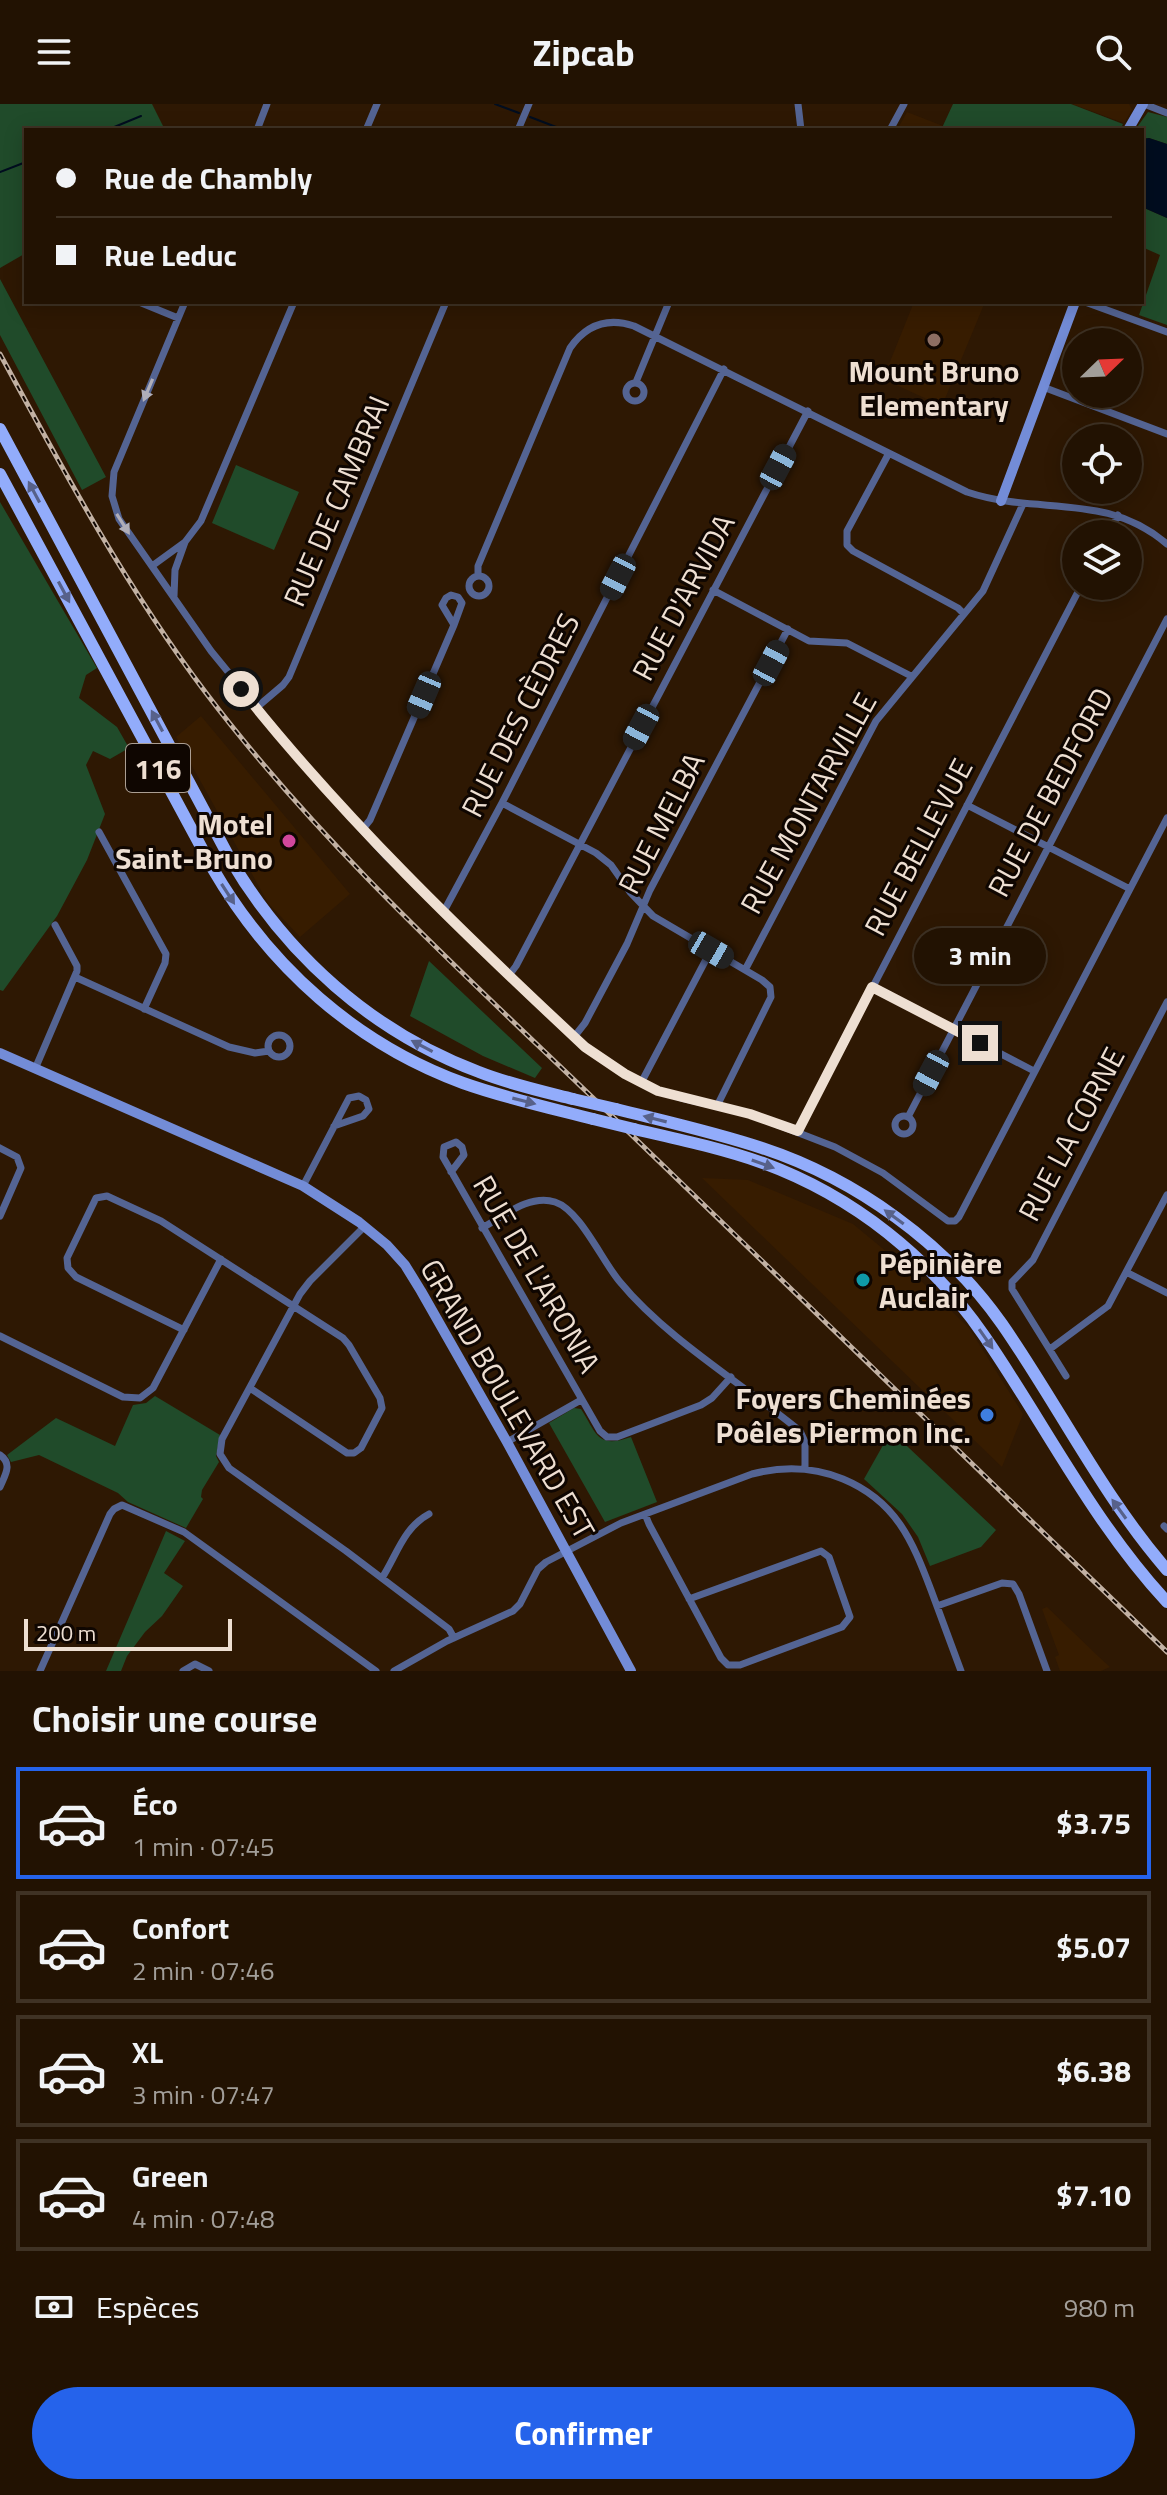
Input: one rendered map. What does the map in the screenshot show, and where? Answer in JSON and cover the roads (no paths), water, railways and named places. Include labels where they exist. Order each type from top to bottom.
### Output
[{"type":"main road","name":"116","points":[[0,429],[234,864],[281,932],[315,969],[344,995],[408,1039],[480,1073],[736,1140],[801,1163],[860,1194],[930,1244],[970,1284],[1000,1321],[1103,1486],[1167,1570]]},
{"type":"main road","name":"116","points":[[0,474],[213,869],[244,917],[279,960],[313,993],[350,1023],[409,1059],[476,1087],[731,1153],[783,1171],[850,1206],[911,1253],[943,1284],[973,1321],[1100,1519],[1167,1602]]},
{"type":"street","points":[[258,128],[267,104]]},
{"type":"street","points":[[367,128],[377,104]]},
{"type":"street","points":[[519,128],[529,104]]},
{"type":"street","points":[[798,104],[801,128]]},
{"type":"street","points":[[891,128],[904,104]]},
{"type":"street","points":[[1129,128],[1143,104],[1167,113]]},
{"type":"street","points":[[144,304],[178,318]]},
{"type":"street","points":[[184,304],[112,482],[117,514],[211,651],[362,830],[574,1037],[599,1058],[641,1083],[674,1096],[750,1114],[798,1131],[872,1166],[946,1220],[955,1221],[1167,818]]},
{"type":"street","points":[[174,598],[175,570],[185,542],[205,515],[293,304]]},
{"type":"street","name":"RUE DE CAMBRAI","points":[[256,708],[281,688],[289,677],[445,304]]},
{"type":"street","points":[[636,382],[668,304]]},
{"type":"street","points":[[1001,501],[1074,304]]},
{"type":"street","points":[[1090,304],[1167,332]]},
{"type":"street","points":[[478,575],[478,566],[568,353],[588,329],[608,322],[631,325],[655,336],[967,492],[1001,501],[1084,508],[1118,515],[1167,544]]},
{"type":"street","name":"RUE DES CÈDRES","points":[[444,911],[724,369]]},
{"type":"street","points":[[1043,387],[1167,434]]},
{"type":"street","name":"RUE D'ARVIDA","points":[[510,974],[808,411]]},
{"type":"street","points":[[889,453],[847,531],[847,545],[964,614]]},
{"type":"street","name":"RUE MONTARVILLE","points":[[745,970],[876,721],[988,582],[1023,504]]},
{"type":"street","points":[[1115,520],[1118,515]]},
{"type":"street","points":[[152,566],[185,542]]},
{"type":"street","points":[[713,590],[814,642],[847,643],[911,676]]},
{"type":"street","name":"RUE BELLEVUE","points":[[798,1131],[1074,600]]},
{"type":"street","name":"RUE DE BEDFORD","points":[[908,1117],[1167,619]]},
{"type":"street","points":[[362,830],[370,820],[454,625]]},
{"type":"street","name":"RUE MELBA","points":[[574,1037],[585,1023],[627,944],[643,906],[788,629]]},
{"type":"street","points":[[502,803],[580,843],[611,865],[653,916],[768,984],[771,997],[717,1106]]},
{"type":"street","points":[[967,805],[1130,889]]},
{"type":"street","points":[[99,832],[166,954],[165,963],[144,1009]]},
{"type":"street","points":[[35,1069],[77,966],[55,925]]},
{"type":"street","points":[[641,1083],[711,950]]},
{"type":"street","points":[[75,977],[236,1049],[255,1053],[269,1051]]},
{"type":"street","points":[[872,987],[1034,1071]]},
{"type":"street","name":"RUE LA CORNE","points":[[1050,1349],[1013,1291],[1012,1283],[1033,1260],[1167,1002]]},
{"type":"street","name":"GRAND BOULEVARD EST","points":[[0,1053],[303,1186],[365,1226],[392,1250],[411,1273],[507,1442],[631,1671]]},
{"type":"street","points":[[303,1186],[334,1126],[349,1098],[359,1096],[366,1100],[369,1109],[365,1115],[334,1126]]},
{"type":"street","points":[[0,1148],[17,1157],[21,1165],[0,1216]]},
{"type":"street","name":"RUE DE L'ARONIA","points":[[451,1172],[581,1400],[607,1437],[614,1438],[704,1404],[731,1377]]},
{"type":"street","points":[[1066,1376],[1050,1349],[1106,1308],[1167,1195]]},
{"type":"street","points":[[184,1330],[70,1272],[67,1258],[92,1203],[100,1196],[112,1198],[161,1221],[348,1343],[381,1401],[380,1414],[361,1448],[354,1453],[344,1453],[250,1388]]},
{"type":"street","points":[[482,1228],[533,1201],[550,1201],[565,1207],[578,1218],[612,1273],[639,1304],[802,1433],[805,1469]]},
{"type":"street","points":[[365,1226],[310,1281],[221,1442],[220,1451],[223,1462],[449,1629],[454,1638]]},
{"type":"street","points":[[0,1336],[123,1397],[134,1399],[145,1396],[221,1259]]},
{"type":"street","points":[[1126,1272],[1167,1293]]},
{"type":"street","name":"RUE DE L'ARONIA","points":[[507,1442],[581,1400]]},
{"type":"street","points":[[0,1455],[6,1459],[8,1466],[0,1487]]},
{"type":"street","points":[[397,1671],[454,1638],[513,1611],[540,1567],[606,1530],[752,1474],[777,1469],[805,1469],[853,1483],[876,1497],[893,1514],[911,1539],[961,1671]]},
{"type":"street","points":[[40,1671],[110,1514],[122,1505],[184,1532],[375,1671]]},
{"type":"street","points":[[382,1578],[408,1530],[429,1514]]},
{"type":"street","points":[[645,1514],[689,1599],[722,1660],[732,1666],[842,1627],[850,1617],[829,1557],[821,1551],[689,1599]]},
{"type":"street","points":[[937,1606],[1002,1583],[1013,1584],[1047,1671]]},
{"type":"street","points":[[183,1671],[195,1664],[209,1671]]},
{"type":"water","points":[[1144,139],[1167,144],[1167,218],[1144,208]]},
{"type":"waterway","points":[[495,104],[519,113]]},
{"type":"waterway","points":[[112,128],[141,116]]},
{"type":"waterway","points":[[530,117],[559,128]]},
{"type":"waterway","points":[[0,172],[24,163]]},
{"type":"railway","points":[[0,354],[72,484],[149,612],[206,693],[300,807],[402,914],[1167,1652]]},
{"type":"place","name":"Mount Bruno Elementary","points":[[934,340]]},
{"type":"place","name":"Motel Saint-Bruno","points":[[289,841]]},
{"type":"place","name":"Pépinière Auclair","points":[[863,1280]]},
{"type":"place","name":"Foyers Cheminées Poêles Piermon Inc.","points":[[987,1415]]}]
